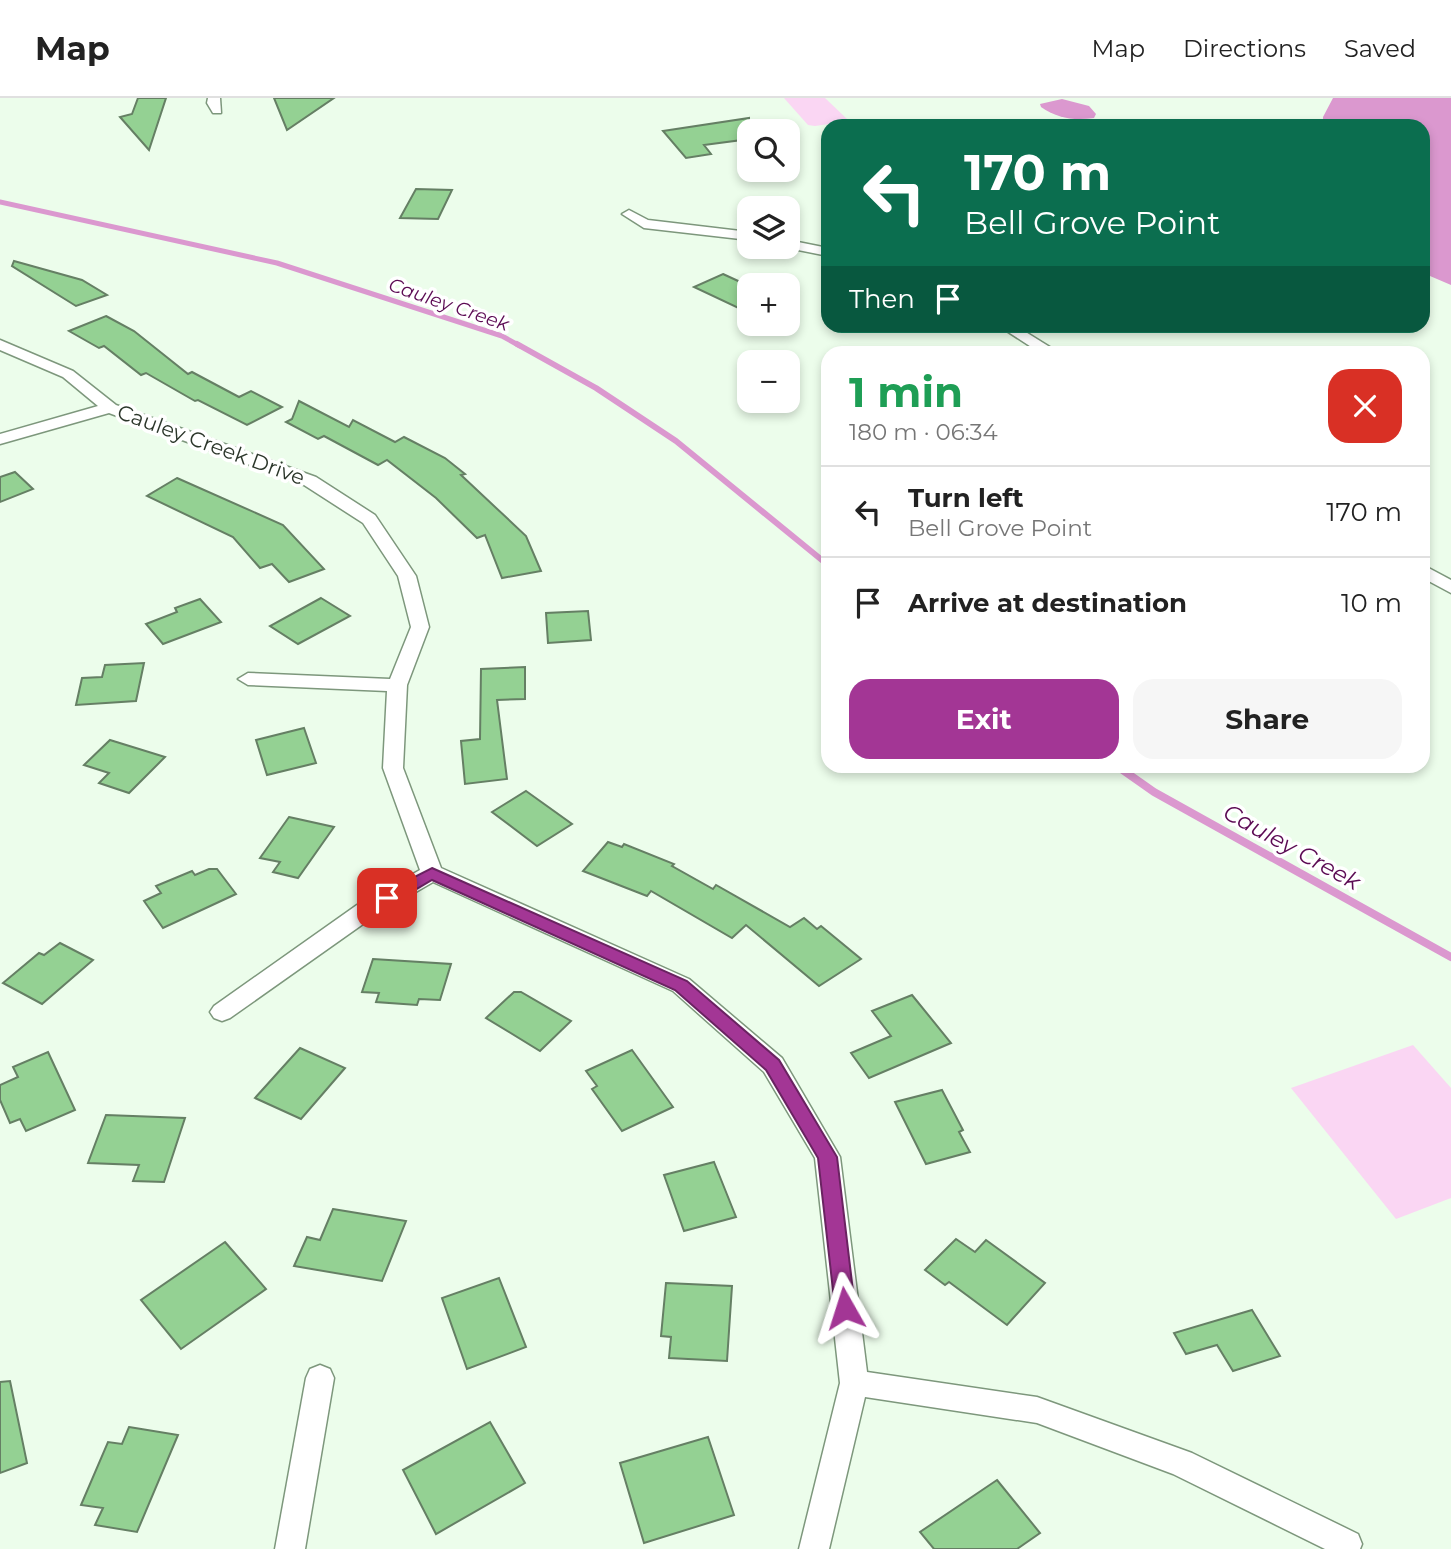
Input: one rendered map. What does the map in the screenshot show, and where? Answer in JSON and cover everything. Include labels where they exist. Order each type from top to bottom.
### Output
[{"type":"street","points":[[629,214],[644,224],[737,235]]},
{"type":"street","points":[[800,246],[821,251]]},
{"type":"street","points":[[1018,333],[1040,346]]},
{"type":"street","name":"Cauley Creek Drive","points":[[0,344],[68,374],[110,408],[310,481],[369,520],[407,576],[419,627],[397,685],[393,768],[432,873]]},
{"type":"street","points":[[0,439],[110,408]]},
{"type":"street","points":[[1430,574],[1451,588]]},
{"type":"street","points":[[248,679],[397,685]]},
{"type":"street","points":[[222,1012],[365,911],[432,873],[681,985],[773,1065],[827,1157],[854,1383],[814,1549]]},
{"type":"street","points":[[290,1549],[320,1378]]},
{"type":"street","points":[[854,1383],[1037,1410],[1182,1463],[1347,1544]]},
{"type":"shaded area","points":[[784,98],[825,98],[847,119],[821,119],[821,125],[808,125]]},
{"type":"shaded area","points":[[1333,98],[1451,98],[1451,285],[1430,276],[1430,119],[1323,117]]},
{"type":"shaded area","points":[[1062,99],[1089,106],[1096,114],[1094,118],[1073,119],[1060,116],[1047,111],[1040,104]]},
{"type":"shaded area","points":[[1413,1045],[1451,1088],[1451,1198],[1396,1219],[1291,1088]]},
{"type":"building","points":[[138,98],[166,98],[149,150],[120,117],[132,114]]},
{"type":"building","points":[[274,98],[334,98],[287,130]]},
{"type":"building","points":[[737,120],[737,141],[704,145],[711,154],[686,158],[663,131]]},
{"type":"building","points":[[416,189],[452,190],[438,219],[400,218]]},
{"type":"building","points":[[14,261],[82,280],[107,295],[76,306],[12,266]]},
{"type":"building","points":[[723,274],[737,280],[737,307],[694,287]]},
{"type":"building","points":[[106,316],[134,331],[188,374],[192,372],[239,397],[251,391],[282,407],[247,425],[198,400],[195,401],[146,373],[141,375],[104,346],[99,348],[69,331]]},
{"type":"building","points":[[299,401],[349,427],[353,420],[395,442],[404,437],[445,458],[465,474],[461,475],[526,536],[541,571],[502,578],[485,535],[477,538],[436,498],[387,460],[378,465],[324,436],[318,439],[286,422],[292,419]]},
{"type":"building","points":[[15,472],[33,489],[0,502],[0,477]]},
{"type":"building","points":[[177,478],[283,525],[324,569],[289,582],[272,564],[260,568],[233,537],[147,496]]},
{"type":"building","points":[[321,598],[350,616],[298,644],[270,626]]},
{"type":"building","points":[[200,599],[221,622],[163,644],[146,624],[177,612],[175,608]]},
{"type":"building","points":[[588,611],[591,640],[548,643],[546,613]]},
{"type":"building","points":[[144,663],[136,701],[76,705],[82,678],[102,677],[105,665]]},
{"type":"building","points":[[525,667],[525,699],[497,700],[507,779],[465,784],[461,741],[480,739],[481,669]]},
{"type":"building","points":[[304,728],[316,763],[267,775],[256,740]]},
{"type":"building","points":[[110,740],[165,757],[129,793],[99,783],[109,773],[84,765]]},
{"type":"building","points":[[526,791],[572,824],[537,846],[492,812]]},
{"type":"building","points":[[289,817],[334,827],[298,878],[273,872],[280,862],[260,858]]},
{"type":"building","points":[[608,842],[622,847],[624,844],[674,864],[672,866],[713,889],[716,885],[790,927],[804,918],[817,929],[821,926],[861,959],[819,986],[746,925],[732,938],[651,891],[647,896],[583,871]]},
{"type":"building","points":[[209,869],[217,869],[236,894],[163,928],[144,901],[161,893],[156,886],[192,871],[195,875]]},
{"type":"building","points":[[60,943],[93,960],[42,1004],[3,983],[39,953],[44,955]]},
{"type":"building","points":[[373,959],[451,964],[440,1000],[419,999],[417,1005],[376,1002],[379,993],[362,992]]},
{"type":"building","points":[[514,992],[521,992],[571,1021],[540,1051],[486,1018]]},
{"type":"building","points":[[912,995],[951,1043],[869,1078],[851,1053],[891,1036],[872,1011]]},
{"type":"building","points":[[300,1048],[345,1068],[301,1119],[255,1098]]},
{"type":"building","points":[[632,1050],[673,1107],[622,1131],[592,1089],[597,1086],[586,1071]]},
{"type":"building","points":[[48,1052],[75,1110],[26,1131],[20,1119],[10,1123],[0,1100],[0,1085],[18,1077],[13,1067]]},
{"type":"building","points":[[942,1090],[963,1130],[959,1132],[970,1152],[926,1164],[895,1102]]},
{"type":"building","points":[[106,1115],[185,1118],[164,1182],[133,1181],[139,1165],[88,1163]]},
{"type":"building","points":[[714,1162],[736,1217],[684,1231],[664,1175]]},
{"type":"building","points":[[333,1209],[406,1221],[382,1281],[294,1266],[307,1237],[320,1240]]},
{"type":"building","points":[[956,1239],[975,1252],[986,1240],[1045,1283],[1007,1325],[949,1282],[945,1285],[925,1270]]},
{"type":"building","points":[[225,1242],[266,1289],[181,1349],[141,1300]]},
{"type":"building","points":[[499,1278],[526,1347],[467,1369],[442,1298]]},
{"type":"building","points":[[666,1283],[732,1286],[727,1361],[669,1358],[671,1337],[661,1336]]},
{"type":"building","points":[[1252,1310],[1280,1356],[1233,1371],[1217,1345],[1186,1354],[1174,1333]]},
{"type":"building","points":[[10,1381],[27,1463],[0,1473],[0,1382]]},
{"type":"building","points":[[490,1422],[525,1483],[436,1534],[403,1470]]},
{"type":"building","points":[[129,1427],[178,1435],[137,1532],[95,1525],[103,1508],[81,1505],[108,1442],[122,1444]]},
{"type":"building","points":[[708,1437],[734,1515],[644,1543],[620,1463]]},
{"type":"building","points":[[997,1480],[1040,1533],[1017,1549],[934,1549],[920,1532]]},
{"type":"waterway","name":"Cauley Creek","points":[[0,202],[277,263],[502,336],[520,346]]},
{"type":"waterway","name":"Cauley Creek","points":[[517,344],[596,388],[676,441],[821,559]]},
{"type":"waterway","name":"Cauley Creek","points":[[1127,773],[1154,792],[1451,957]]},
{"type":"route","points":[[387,898],[432,873],[681,985],[773,1065],[827,1157],[845,1308]]}]
